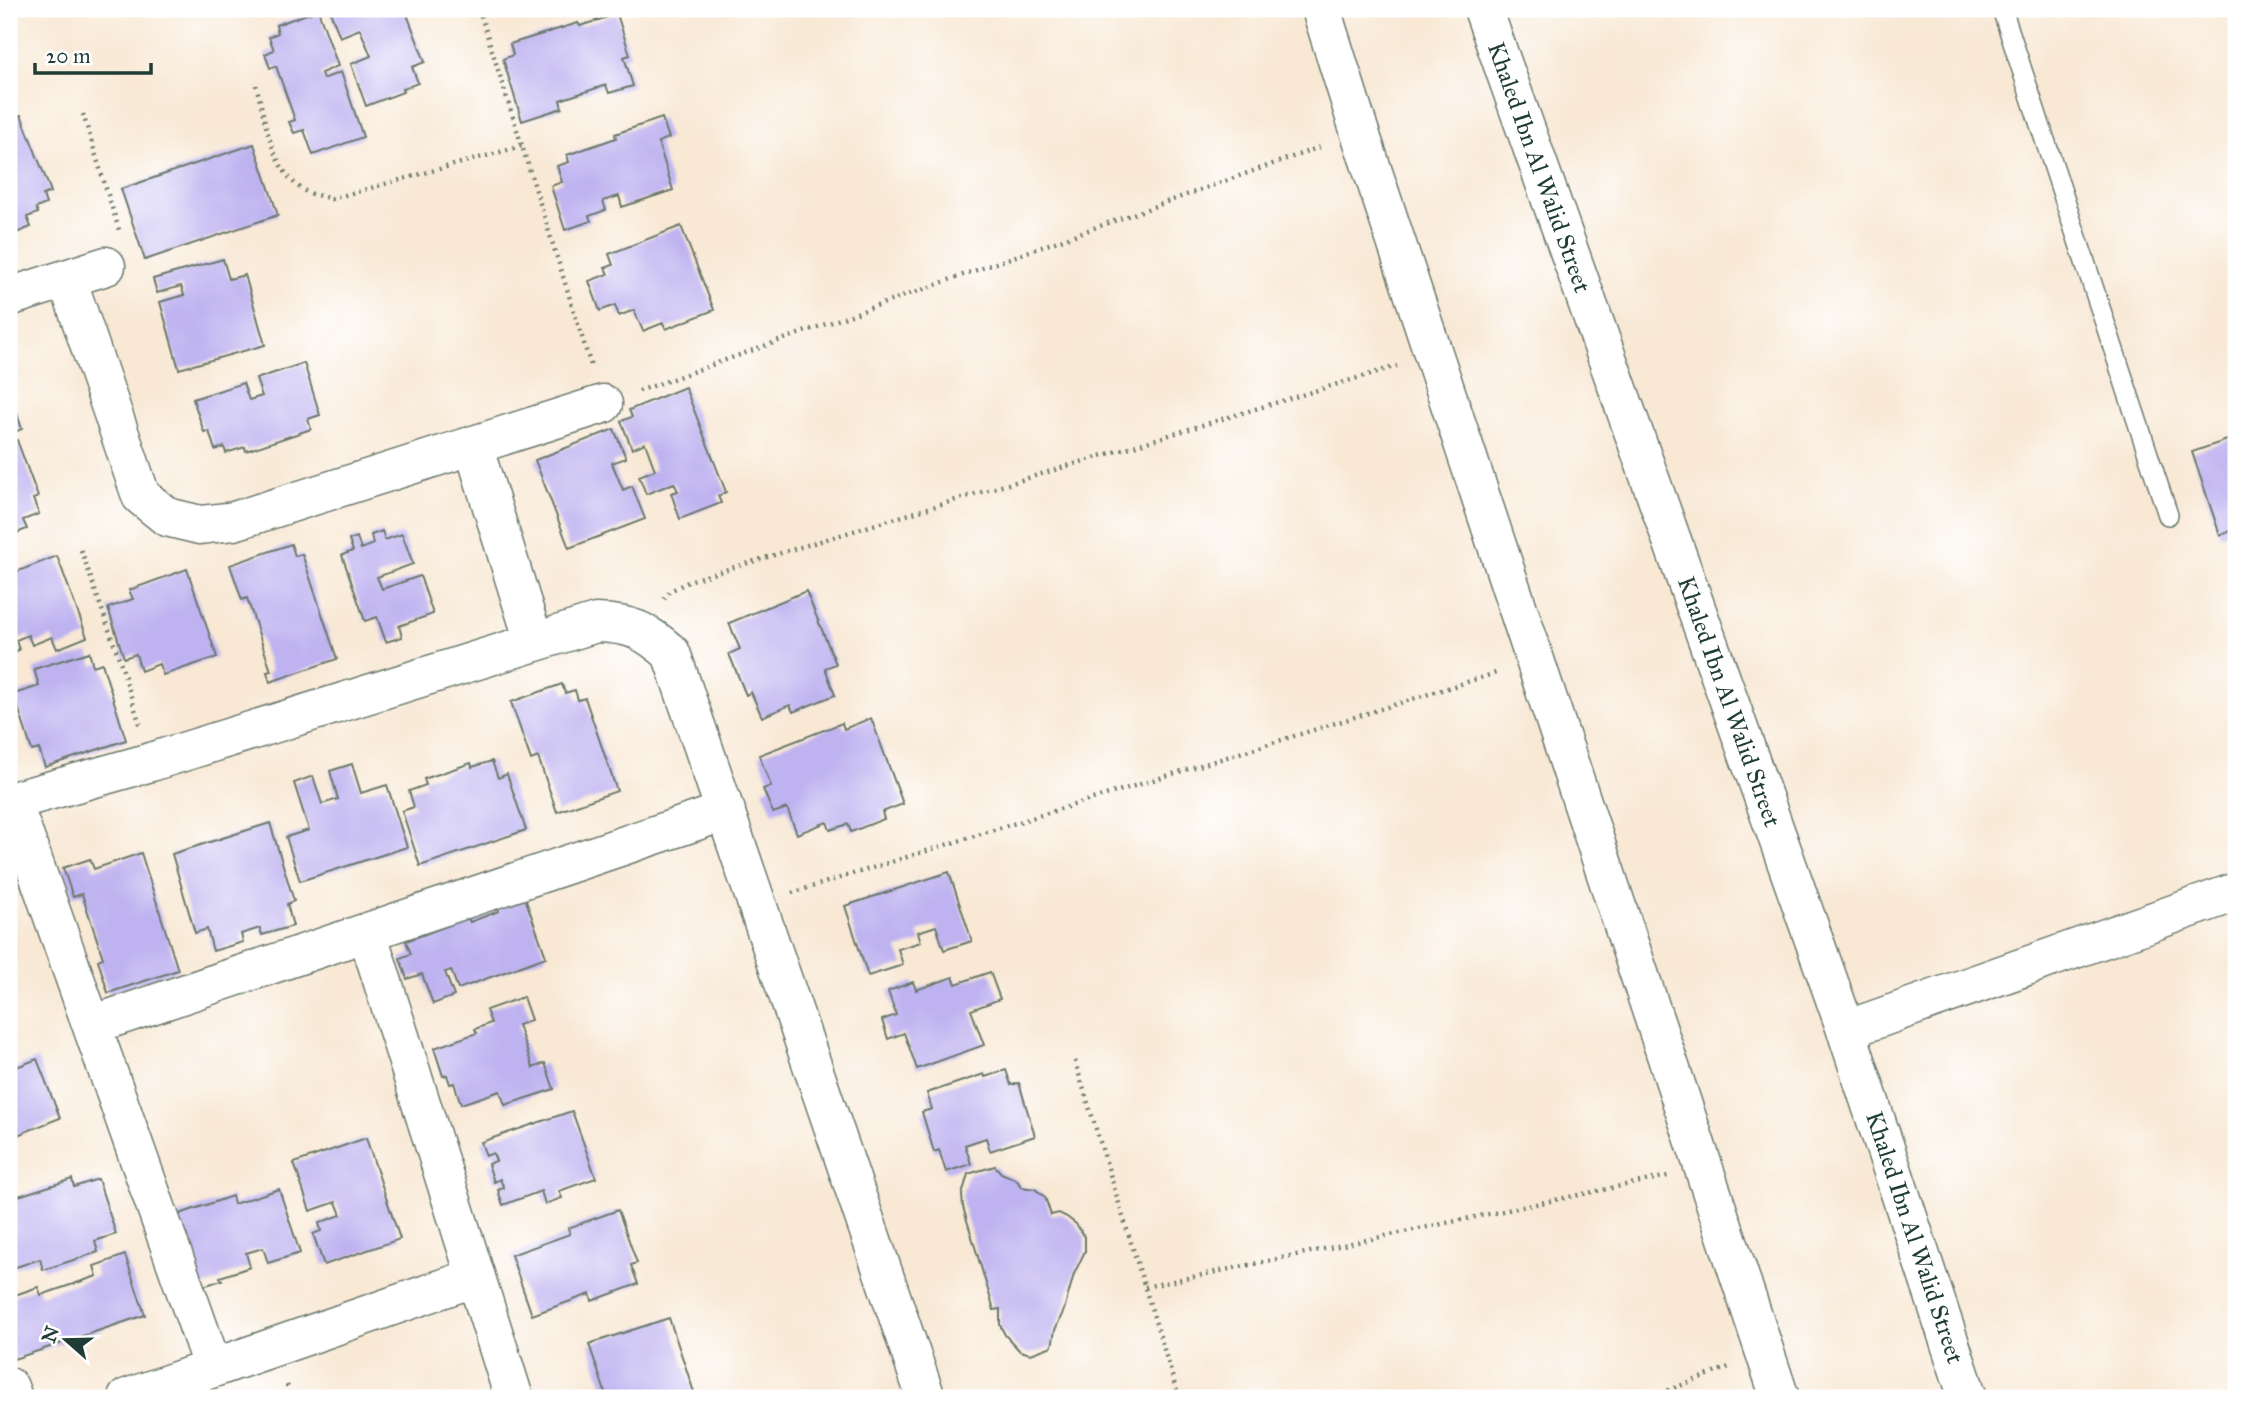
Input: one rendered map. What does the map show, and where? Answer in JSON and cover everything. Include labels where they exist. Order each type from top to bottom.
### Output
[{"type":"street","points":[[1321,9],[1780,1398]]},
{"type":"street","name":"Khaled Ibn Al Walid Street","points":[[1483,9],[1846,1030],[1968,1398]]},
{"type":"street","points":[[9,297],[106,266]]},
{"type":"street","points":[[66,279],[141,496],[167,517],[200,525],[234,521],[603,404]]},
{"type":"street","points":[[473,445],[534,642]]},
{"type":"street","points":[[213,1368],[10,801],[151,762],[596,623],[624,624],[650,635],[671,653],[926,1398]]},
{"type":"street","points":[[92,1026],[726,811]]},
{"type":"street","points":[[1846,1030],[2236,892]]},
{"type":"street","points":[[367,932],[514,1398]]},
{"type":"street","points":[[127,1398],[476,1278]]},
{"type":"street","points":[[9,1387],[13,1398]]},
{"type":"lane","points":[[2002,9],[2168,515]]},
{"type":"path","points":[[478,9],[603,404],[1360,133]]},
{"type":"path","points":[[256,85],[274,152],[286,175],[306,191],[331,199],[522,146]]},
{"type":"path","points":[[83,114],[120,232],[119,252],[106,266]]},
{"type":"path","points":[[650,635],[655,611],[670,591],[692,580],[1434,355]]},
{"type":"path","points":[[81,550],[120,661],[151,762]]},
{"type":"path","points":[[758,904],[1535,660]]},
{"type":"path","points":[[1075,1061],[1179,1398]]},
{"type":"path","points":[[1145,1287],[1704,1168]]},
{"type":"path","points":[[1648,1398],[1765,1353]]},
{"type":"building","points":[[329,9],[405,9],[425,62],[412,67],[418,83],[402,89],[403,92],[366,106],[351,64],[371,56],[360,29],[340,37]]},
{"type":"building","points":[[524,9],[555,9],[526,18]]},
{"type":"building","points":[[318,10],[338,66],[321,73],[323,79],[341,72],[363,137],[313,155],[304,130],[294,133],[289,122],[295,120],[276,66],[270,68],[265,54],[274,50],[269,37],[278,33],[276,25]]},
{"type":"building","points":[[617,14],[630,55],[624,57],[633,86],[609,93],[606,85],[560,100],[562,108],[522,121],[503,59],[513,55],[510,44]]},
{"type":"building","points":[[21,115],[51,192],[43,195],[46,204],[36,208],[38,213],[27,217],[31,227],[9,236],[9,119]]},
{"type":"building","points":[[662,118],[669,138],[658,142],[673,190],[622,207],[619,196],[603,201],[606,210],[589,216],[591,221],[565,230],[551,186],[562,182],[557,166],[569,162],[567,155],[616,138],[615,134]]},
{"type":"building","points":[[254,144],[278,215],[145,260],[121,189]]},
{"type":"building","points":[[681,226],[714,310],[666,329],[663,323],[643,331],[634,310],[619,316],[615,305],[600,311],[589,281],[608,274],[605,268],[613,265],[609,254]]},
{"type":"building","points":[[223,259],[229,279],[245,275],[265,345],[179,369],[160,302],[184,295],[181,286],[157,293],[153,279]]},
{"type":"building","points":[[304,363],[320,415],[308,419],[311,429],[246,451],[245,447],[226,453],[224,447],[215,450],[209,431],[204,432],[193,399],[243,383],[249,400],[262,396],[256,379]]},
{"type":"building","points":[[685,387],[726,492],[718,496],[721,503],[680,519],[671,493],[678,491],[674,483],[646,494],[639,476],[655,470],[645,443],[632,449],[621,421],[632,417],[629,410]]},
{"type":"building","points":[[9,390],[22,429],[12,433],[9,422]]},
{"type":"building","points":[[614,429],[626,458],[612,463],[623,490],[632,486],[645,519],[569,548],[535,460]]},
{"type":"building","points":[[2236,437],[2236,529],[2220,535],[2192,452]]},
{"type":"building","points":[[17,440],[38,497],[33,499],[39,514],[23,520],[27,529],[9,536],[9,443]]},
{"type":"building","points":[[382,531],[385,540],[402,534],[413,564],[377,577],[382,589],[420,576],[433,614],[399,626],[402,637],[386,642],[377,617],[365,621],[342,555],[353,551],[349,540],[357,537],[361,549],[373,544],[371,535]]},
{"type":"building","points":[[291,544],[295,556],[302,554],[337,659],[270,682],[267,672],[271,671],[247,598],[242,600],[230,565]]},
{"type":"building","points":[[57,556],[87,637],[57,649],[52,637],[32,645],[28,635],[16,640],[19,650],[9,654],[9,583],[16,581],[13,573]]},
{"type":"building","points":[[187,569],[217,657],[163,675],[159,664],[141,671],[136,654],[124,658],[108,608],[133,599],[129,590]]},
{"type":"building","points":[[806,591],[836,664],[825,668],[835,695],[793,712],[790,705],[762,717],[751,692],[746,695],[729,654],[740,649],[729,623]]},
{"type":"building","points":[[89,652],[93,666],[102,663],[126,740],[45,767],[39,749],[32,751],[14,694],[39,686],[34,669]]},
{"type":"building","points":[[562,684],[565,693],[575,690],[578,700],[585,698],[617,791],[557,812],[538,757],[531,760],[511,702]]},
{"type":"building","points":[[871,718],[903,804],[882,812],[884,819],[851,832],[848,824],[830,830],[827,822],[797,834],[787,808],[773,813],[763,789],[771,786],[759,755],[842,723],[844,729]]},
{"type":"building","points":[[492,761],[498,778],[507,774],[526,830],[420,866],[402,811],[414,807],[409,791],[426,785],[424,779],[471,763],[472,767]]},
{"type":"building","points":[[352,764],[361,793],[387,785],[407,847],[300,881],[286,837],[309,830],[294,783],[313,776],[322,804],[338,799],[330,771]]},
{"type":"building","points":[[270,823],[294,901],[287,904],[293,926],[262,935],[260,928],[241,934],[243,942],[213,951],[207,929],[195,933],[172,854]]},
{"type":"building","points":[[141,853],[178,970],[108,993],[98,960],[103,958],[82,894],[73,897],[63,868],[90,859],[94,869]]},
{"type":"building","points":[[949,872],[972,941],[944,950],[936,926],[918,932],[921,942],[898,949],[903,965],[868,976],[845,906]]},
{"type":"building","points":[[525,898],[546,957],[458,989],[451,970],[445,972],[454,996],[433,1004],[422,974],[407,979],[400,958],[411,954],[406,941],[468,918],[470,922]]},
{"type":"building","points":[[990,972],[1000,999],[971,1010],[984,1045],[917,1069],[904,1033],[888,1039],[882,1020],[896,1015],[888,991],[913,982],[916,990],[953,977],[956,984]]},
{"type":"building","points":[[523,997],[531,1020],[518,1025],[533,1068],[545,1063],[554,1089],[505,1105],[500,1091],[461,1104],[454,1083],[450,1084],[447,1075],[443,1076],[434,1048],[477,1033],[475,1029],[491,1023],[486,1010]]},
{"type":"building","points":[[37,1059],[60,1118],[15,1136],[9,1121],[9,1070]]},
{"type":"building","points":[[1006,1070],[1011,1085],[1019,1083],[1035,1136],[990,1151],[986,1138],[965,1145],[971,1164],[946,1172],[939,1150],[934,1152],[922,1112],[932,1109],[927,1093],[984,1074],[985,1077]]},
{"type":"building","points":[[572,1111],[596,1178],[559,1191],[562,1198],[545,1204],[541,1191],[503,1205],[498,1190],[504,1188],[500,1179],[494,1182],[488,1164],[496,1161],[493,1153],[486,1156],[481,1142]]},
{"type":"building","points":[[366,1138],[400,1239],[324,1265],[313,1234],[321,1231],[319,1223],[341,1215],[336,1202],[310,1211],[294,1163]]},
{"type":"building","points":[[995,1166],[1001,1173],[1017,1180],[1021,1187],[1035,1189],[1045,1197],[1051,1215],[1059,1213],[1067,1217],[1085,1237],[1085,1251],[1074,1274],[1052,1346],[1031,1354],[1020,1351],[1005,1335],[1000,1325],[1000,1309],[994,1310],[963,1207],[962,1195],[968,1174]]},
{"type":"building","points":[[72,1179],[74,1187],[98,1179],[116,1234],[95,1241],[98,1252],[43,1270],[40,1259],[10,1269],[12,1275],[9,1276],[9,1199]]},
{"type":"building","points":[[279,1189],[300,1253],[268,1263],[263,1248],[246,1253],[250,1267],[197,1288],[174,1216],[232,1196],[234,1204]]},
{"type":"building","points":[[618,1210],[637,1263],[631,1265],[638,1284],[592,1301],[590,1294],[532,1315],[511,1255],[570,1234],[568,1228]]},
{"type":"building","points":[[125,1255],[145,1315],[14,1359],[9,1343],[9,1297],[38,1287],[41,1295],[97,1276],[94,1266]]},
{"type":"building","points":[[669,1318],[696,1398],[607,1398],[589,1344]]}]
